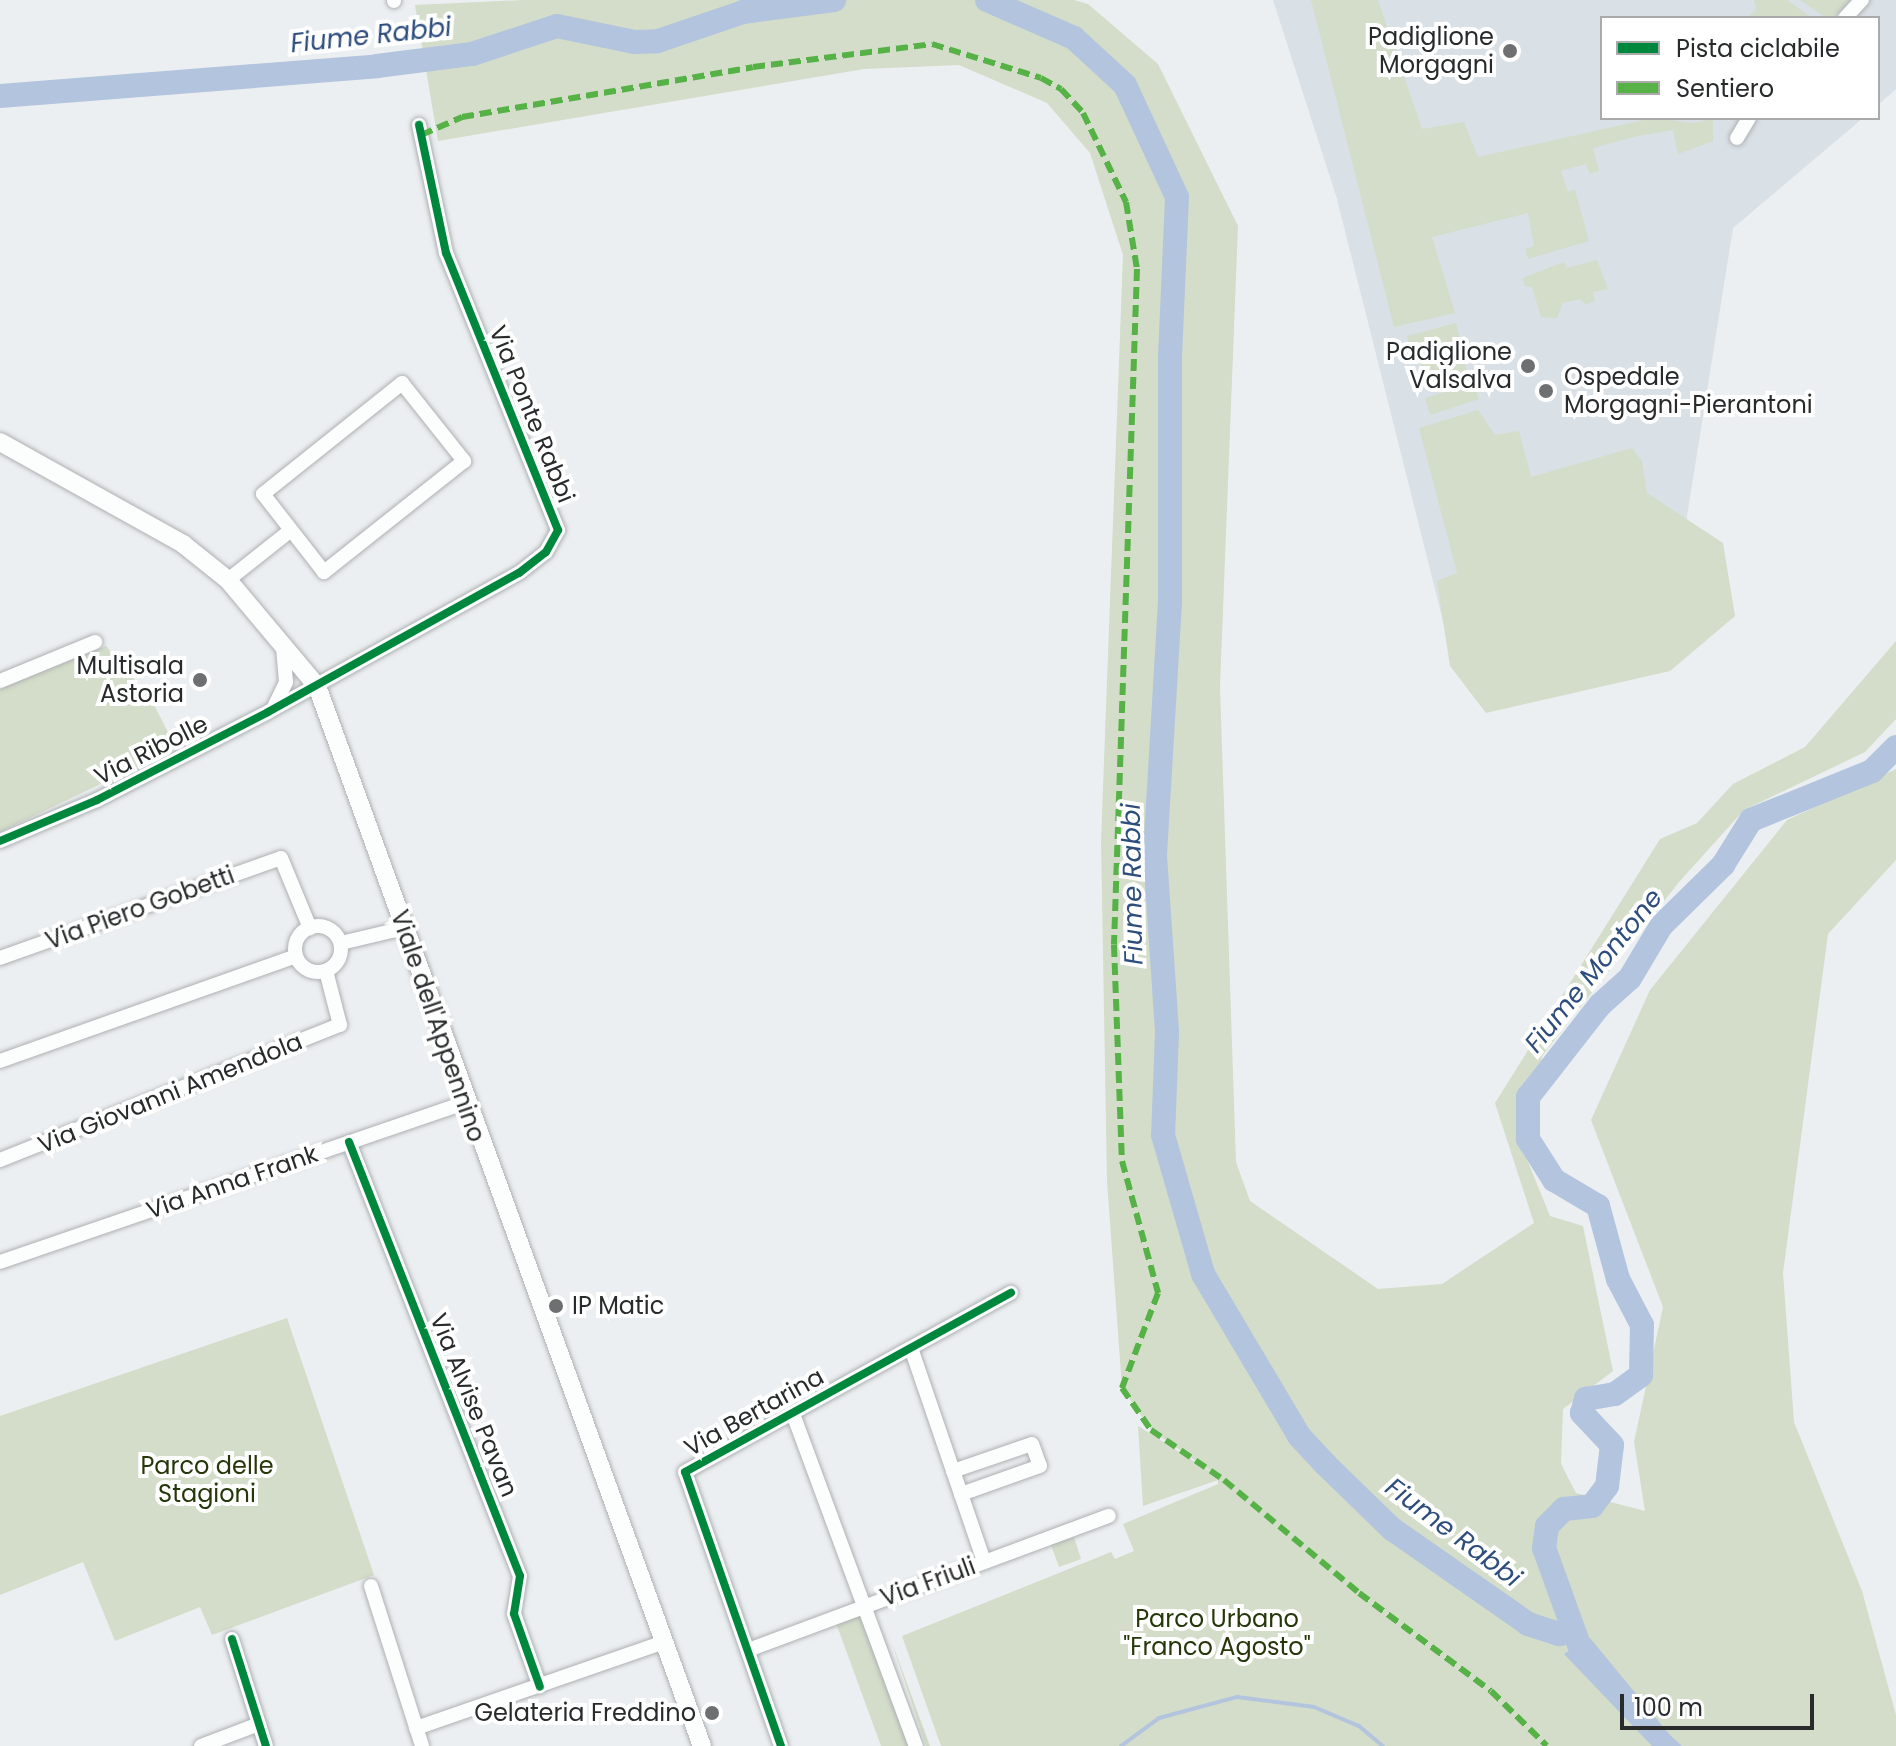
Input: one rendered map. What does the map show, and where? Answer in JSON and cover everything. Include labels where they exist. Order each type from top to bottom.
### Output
[{"type":"main road","name":"Viale dell'Appennino","points":[[0,442],[183,544],[228,580],[281,638],[317,686],[465,1103],[665,1642],[698,1745]]},
{"type":"street","points":[[1847,16],[1862,0]]},
{"type":"street","points":[[1737,138],[1748,120]]},
{"type":"street","name":"Via Ponte Rabbi","points":[[317,686],[519,573],[546,552],[558,530],[446,253],[419,125]]},
{"type":"street","points":[[402,383],[464,461],[324,572],[291,530],[263,494],[402,383]]},
{"type":"street","points":[[228,580],[291,530]]},
{"type":"street","points":[[273,710],[286,682],[281,638]]},
{"type":"street","points":[[0,681],[95,642]]},
{"type":"street","name":"Via Ribolle","points":[[0,841],[97,800],[317,686]]},
{"type":"street","name":"Via Piero Gobetti","points":[[0,958],[281,858],[310,928]]},
{"type":"street","points":[[310,928],[332,931],[341,943],[337,963],[326,971],[304,968],[296,956],[299,936],[310,928]]},
{"type":"street","points":[[341,943],[404,928]]},
{"type":"street","points":[[0,1061],[296,956]]},
{"type":"street","name":"Via Giovanni Amendola","points":[[0,1160],[340,1025],[326,971]]},
{"type":"street","name":"Via Anna Frank","points":[[0,1262],[465,1103]]},
{"type":"street","name":"Via Alvise Pavan","points":[[349,1142],[520,1576],[514,1614],[540,1687]]},
{"type":"street","name":"Via Bertarina","points":[[781,1746],[685,1472],[1011,1293]]},
{"type":"street","points":[[911,1348],[984,1561]]},
{"type":"street","points":[[793,1414],[916,1746]]},
{"type":"street","points":[[953,1471],[1032,1444],[1040,1466],[961,1494]]},
{"type":"street","name":"Via Friuli","points":[[748,1650],[1109,1516]]},
{"type":"street","points":[[371,1586],[422,1746]]},
{"type":"street","points":[[232,1639],[266,1746]]},
{"type":"street","points":[[416,1728],[665,1642]]},
{"type":"street","points":[[201,1746],[259,1724]]},
{"type":"shaded area","name":"Ospedale Morgagni-Pierantoni","points":[[1273,0],[1896,0],[1896,89],[1880,103],[1880,16],[1600,16],[1600,120],[1861,120],[1733,228],[1681,554],[1449,645],[1337,199]]},
{"type":"green space","name":"Parco Urbano \"Franco Agosto\"","points":[[522,0],[1074,0],[1088,4],[1158,64],[1238,226],[1220,687],[1236,1162],[1250,1201],[1378,1289],[1442,1284],[1534,1223],[1495,1103],[1660,839],[1697,823],[1733,784],[1805,747],[1896,641],[1896,719],[1865,752],[1744,810],[1679,882],[1542,1056],[1524,1152],[1550,1216],[1583,1226],[1613,1371],[1563,1409],[1561,1464],[1576,1493],[1645,1511],[1634,1442],[1663,1307],[1591,1120],[1650,990],[1787,820],[1896,769],[1896,860],[1828,934],[1783,1273],[1794,1422],[1862,1591],[1896,1715],[1896,1746],[941,1746],[902,1636],[1111,1552],[1115,1559],[1134,1551],[1123,1524],[1218,1484],[1218,1480],[1143,1506],[1138,1426],[1219,1477],[1151,1430],[1122,1388],[1107,1181],[1101,841],[1123,255],[1090,153],[1047,103],[959,65],[864,69],[438,141],[415,5]]},
{"type":"green space","points":[[1311,0],[1378,0],[1422,129],[1464,122],[1478,157],[1644,120],[1694,123],[1713,120],[1713,141],[1678,154],[1673,130],[1593,148],[1599,171],[1590,174],[1586,164],[1561,171],[1568,192],[1575,190],[1589,241],[1528,259],[1525,249],[1534,246],[1528,213],[1432,237],[1455,313],[1394,327]]},
{"type":"green space","points":[[1754,0],[1787,0],[1809,16],[1749,16],[1756,9]]},
{"type":"green space","points":[[1800,0],[1850,0],[1835,16],[1823,16]]},
{"type":"green space","points":[[1597,260],[1608,289],[1593,292],[1595,301],[1586,305],[1580,299],[1563,303],[1557,318],[1541,317],[1532,287],[1525,286],[1523,278],[1564,262],[1567,268]]},
{"type":"green space","points":[[1456,323],[1461,343],[1412,356],[1407,336]]},
{"type":"green space","points":[[1460,350],[1468,375],[1428,388],[1420,362]]},
{"type":"green space","points":[[1473,383],[1479,399],[1430,415],[1425,398]]},
{"type":"green space","points":[[1478,410],[1495,435],[1519,431],[1531,477],[1632,448],[1642,461],[1647,493],[1723,543],[1735,616],[1670,671],[1486,713],[1450,666],[1437,581],[1457,573],[1419,428]]},
{"type":"green space","points":[[106,646],[151,699],[176,748],[0,832],[0,689]]},
{"type":"green space","name":"Parco delle Stagioni","points":[[287,1318],[374,1575],[212,1635],[200,1607],[115,1641],[83,1562],[0,1595],[0,1416]]},
{"type":"green space","points":[[1074,1537],[1081,1559],[1059,1567],[1051,1545]]},
{"type":"green space","points":[[857,1615],[862,1617],[911,1746],[881,1746],[836,1623]]},
{"type":"green space","points":[[891,1640],[930,1746],[926,1746]]},
{"type":"water","points":[[1590,1638],[1682,1746],[1652,1746],[1564,1654]]},
{"type":"waterway","name":"Fiume Rabbi","points":[[0,96],[377,66],[472,54],[557,26],[634,42],[658,41],[743,12],[834,0]]},
{"type":"waterway","name":"Fiume Rabbi","points":[[987,0],[1074,38],[1125,85],[1177,197],[1170,360],[1170,602],[1155,855],[1167,1033],[1163,1135],[1203,1274],[1299,1436],[1326,1465],[1392,1529],[1528,1624],[1559,1634],[1570,1632]]},
{"type":"waterway","name":"Fiume Montone","points":[[1579,1645],[1544,1548],[1547,1526],[1564,1509],[1592,1506],[1607,1486],[1612,1445],[1582,1413],[1586,1399],[1615,1394],[1641,1375],[1642,1325],[1618,1279],[1598,1206],[1554,1180],[1528,1139],[1528,1097],[1600,1005],[1630,978],[1661,926],[1723,865],[1751,820],[1872,771],[1896,747]]},
{"type":"waterway","points":[[1121,1746],[1159,1718],[1237,1697],[1314,1707],[1359,1726],[1383,1746]]},
{"type":"marked path","points":[[421,135],[462,117],[753,67],[932,44],[1041,78],[1061,89],[1083,113],[1126,202],[1137,269],[1114,945],[1122,1161],[1158,1293],[1122,1388],[1151,1430],[1224,1480],[1359,1593],[1491,1691],[1547,1746]]},
{"type":"cycle path","points":[[0,841],[97,800],[268,712],[519,573],[546,552],[558,530],[446,253],[419,125]]},
{"type":"cycle path","points":[[349,1142],[520,1576],[514,1614],[540,1687]]},
{"type":"cycle path","points":[[781,1746],[685,1472],[1011,1293]]},
{"type":"cycle path","points":[[232,1639],[266,1746]]},
{"type":"place","name":"Padiglione Morgagni","points":[[1510,51]]},
{"type":"place","name":"Padiglione Valsalva","points":[[1528,366]]},
{"type":"place","name":"Ospedale Morgagni-Pierantoni","points":[[1546,391]]},
{"type":"place","name":"Multisala Astoria","points":[[200,680]]},
{"type":"place","name":"IP Matic","points":[[556,1306]]},
{"type":"place","name":"Gelateria Freddino","points":[[712,1713]]}]
